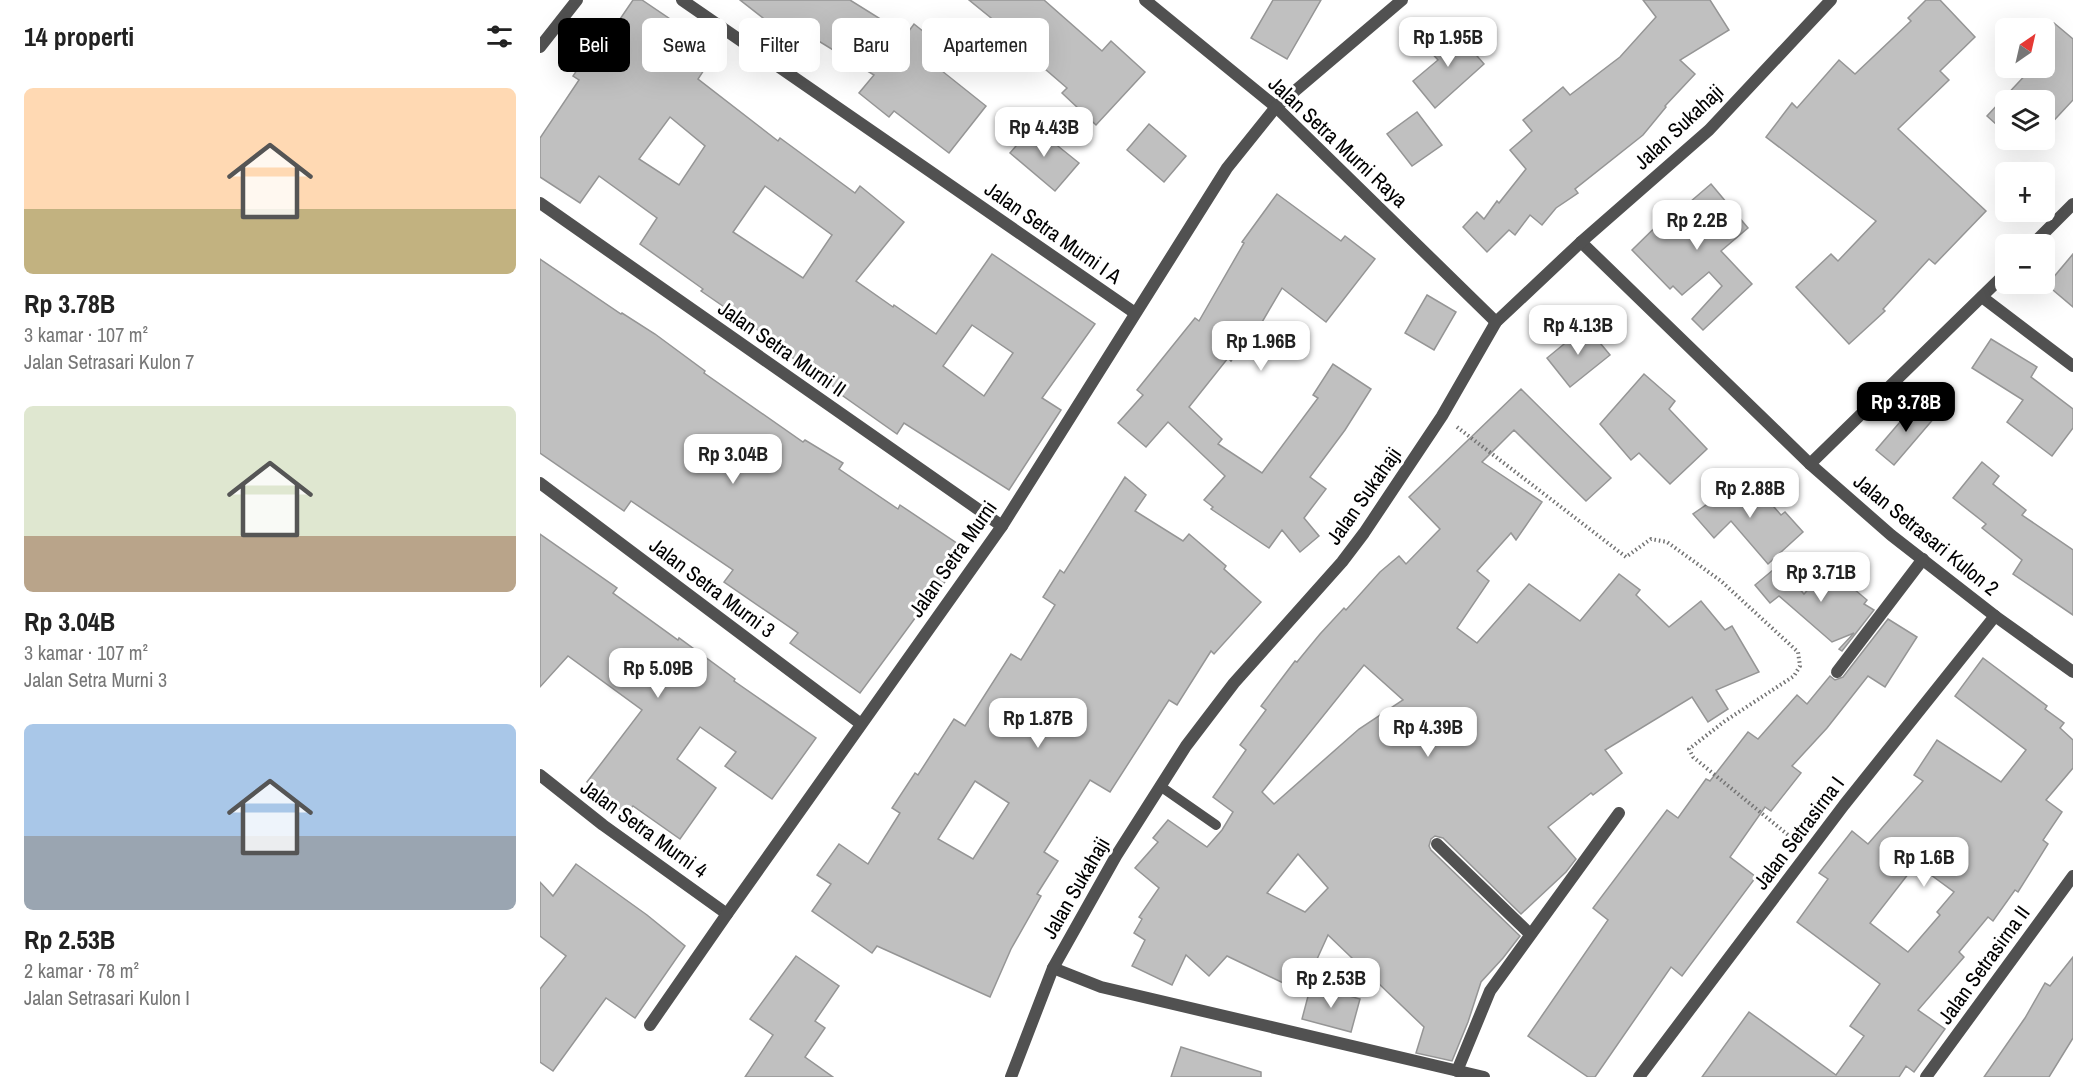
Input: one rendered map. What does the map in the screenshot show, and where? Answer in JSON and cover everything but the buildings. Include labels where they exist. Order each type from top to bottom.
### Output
[{"type":"street","points":[[540,47],[576,0]]},
{"type":"street","name":"Jalan Setra Murni I A","points":[[682,0],[1135,313]]},
{"type":"street","name":"Jalan Setra Murni Raya","points":[[1145,0],[1276,107],[1496,322]]},
{"type":"street","name":"Jalan Setra Murni","points":[[650,1025],[1002,526],[1227,168],[1276,107],[1402,0]]},
{"type":"street","name":"Jalan Sukahaji","points":[[1011,1077],[1053,968],[1116,856],[1160,786],[1186,746],[1234,683],[1342,562],[1364,534],[1442,416],[1496,322],[1581,242],[1709,130],[1831,0]]},
{"type":"street","name":"Jalan Setra Murni II","points":[[540,203],[1002,526]]},
{"type":"street","points":[[2043,234],[2073,204]]},
{"type":"street","name":"Jalan Setrasari Kulon 2","points":[[1581,242],[1810,464],[1891,535],[1995,616],[2073,672]]},
{"type":"street","points":[[1810,464],[1995,284]]},
{"type":"street","points":[[1982,297],[2073,366]]},
{"type":"street","name":"Jalan Setra Murni 3","points":[[540,483],[861,724]]},
{"type":"street","points":[[1837,672],[1923,559]]},
{"type":"street","name":"Jalan Setrasirna I","points":[[1639,1077],[1809,852],[1995,616]]},
{"type":"street","name":"Jalan Setra Murni 4","points":[[540,775],[603,825],[727,914]]},
{"type":"street","points":[[1457,1071],[1490,991],[1619,813]]},
{"type":"street","points":[[1437,844],[1530,934]]},
{"type":"street","name":"Jalan Setrasirna II","points":[[1926,1077],[2073,876]]},
{"type":"street","points":[[1053,968],[1101,987],[1484,1077]]},
{"type":"lane","points":[[1160,786],[1216,825]]},
{"type":"path","points":[[1442,416],[1626,557],[1651,539],[1667,542],[1721,581],[1798,652],[1800,666],[1794,676],[1689,749],[1693,757],[1809,852]]}]
